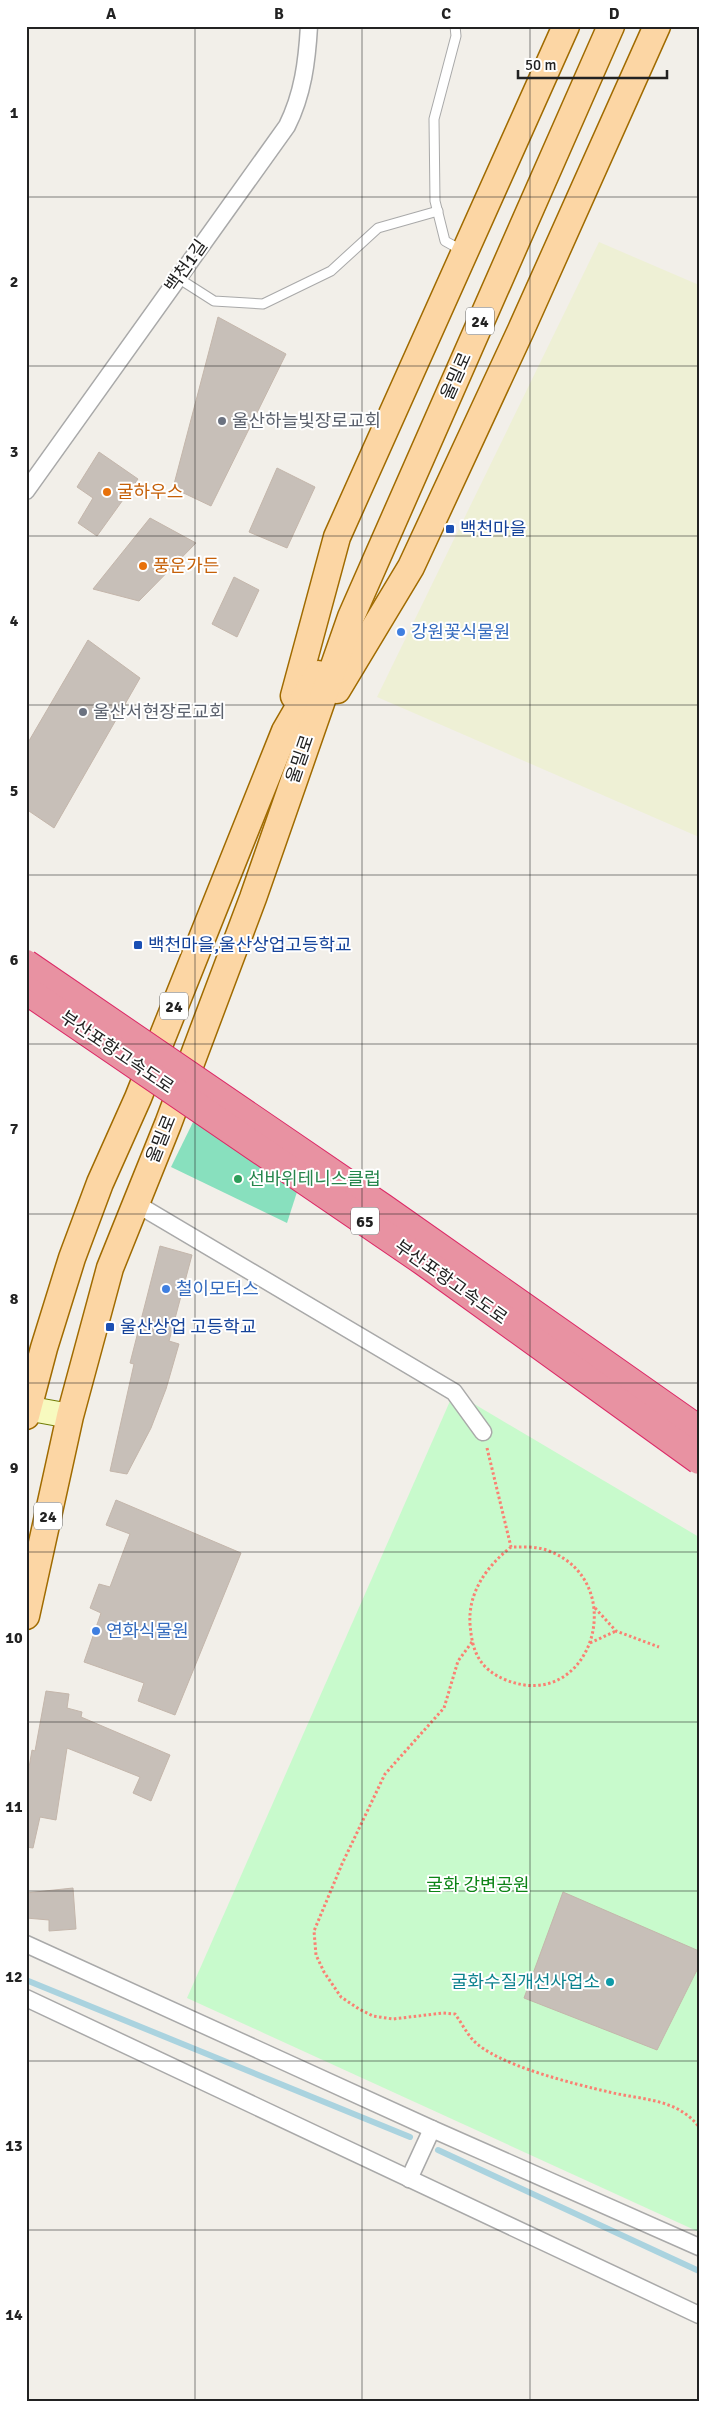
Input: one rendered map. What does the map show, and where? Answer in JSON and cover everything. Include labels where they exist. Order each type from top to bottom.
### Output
[{"type":"highway","name":"부산포항고속도로","points":[[26,964],[383,1208],[699,1430]]},
{"type":"highway","name":"부산포항고속도로","points":[[26,990],[414,1255],[699,1460]]},
{"type":"main road","points":[[296,734],[337,537],[566,26]]},
{"type":"main road","name":"울밀로","points":[[27,1411],[72,1258],[97,1192],[296,734],[351,617],[611,26]]},
{"type":"main road","points":[[296,734],[411,567],[521,330],[657,26]]},
{"type":"main road","name":"울밀로","points":[[26,1616],[70,1416],[110,1268],[171,1115],[253,898],[296,734]]},
{"type":"main road","points":[[27,1411],[70,1416]]},
{"type":"street","name":"백천1길","points":[[26,491],[287,126],[295,110],[304,75],[309,26]]},
{"type":"street","points":[[135,1203],[454,1392],[483,1432]]},
{"type":"street","points":[[26,1944],[432,2129],[699,2247]]},
{"type":"street","points":[[26,1998],[699,2315]]},
{"type":"street","points":[[409,2178],[432,2129]]},
{"type":"lane","points":[[455,26],[456,36],[434,118],[435,201],[444,241],[464,251]]},
{"type":"lane","points":[[178,278],[214,301],[263,304],[331,271],[378,228],[438,211]]},
{"type":"path","points":[[483,1432],[511,1547]]},
{"type":"path","points":[[511,1547],[548,1551],[567,1562],[582,1575],[590,1590],[595,1607],[595,1622],[590,1644],[582,1661],[567,1675],[550,1682],[526,1686],[497,1676],[476,1657],[472,1642],[471,1600],[480,1581],[490,1567],[511,1547]]},
{"type":"path","points":[[595,1607],[616,1631],[659,1647]]},
{"type":"path","points":[[590,1644],[616,1631]]},
{"type":"path","points":[[472,1642],[458,1660],[444,1708],[385,1774],[342,1864],[314,1931],[316,1955],[341,1997],[373,2016],[392,2019],[419,2018],[442,2013],[455,2014],[473,2040],[492,2054],[520,2066],[609,2092],[667,2103],[695,2121],[699,2127]]},
{"type":"green space","points":[[599,242],[699,285],[699,837],[377,697]]},
{"type":"green space","name":"선바위테니스클럽","points":[[196,1116],[297,1192],[287,1223],[171,1167]]},
{"type":"green space","name":"굴화 강변공원","points":[[454,1392],[699,1537],[699,2232],[187,1998]]},
{"type":"building","name":"울산하늘빛장로교회","points":[[218,317],[286,354],[211,506],[173,488]]},
{"type":"building","name":"굴하우스","points":[[99,452],[138,479],[97,536],[78,523],[93,498],[77,487]]},
{"type":"building","points":[[277,468],[315,487],[287,548],[249,532]]},
{"type":"building","name":"풍운가든","points":[[150,518],[196,543],[139,601],[93,589]]},
{"type":"building","points":[[234,577],[259,590],[237,637],[212,624]]},
{"type":"building","name":"울산서현장로교회","points":[[88,640],[140,678],[54,828],[26,809],[26,746]]},
{"type":"building","points":[[160,1246],[192,1255],[169,1341],[179,1344],[166,1389],[151,1428],[127,1474],[110,1471],[134,1364],[130,1363]]},
{"type":"building","points":[[116,1500],[241,1553],[175,1715],[138,1701],[144,1683],[84,1662],[101,1613],[90,1608],[99,1584],[110,1587],[130,1534],[106,1525]]},
{"type":"building","points":[[46,1691],[69,1694],[67,1708],[82,1712],[81,1717],[170,1755],[151,1801],[133,1793],[140,1777],[67,1748],[56,1820],[40,1817],[33,1848],[26,1847],[26,1785],[32,1750],[35,1751]]},
{"type":"building","points":[[73,1888],[76,1929],[49,1931],[49,1920],[26,1918],[26,1893]]},
{"type":"building","name":"굴화수질개선사업소","points":[[563,1892],[699,1951],[699,1966],[657,2050],[524,1998]]},
{"type":"waterway","points":[[26,1980],[410,2137]]},
{"type":"waterway","points":[[438,2150],[699,2271]]},
{"type":"place","name":"울산하늘빛장로교회","points":[[222,421]]},
{"type":"place","name":"굴하우스","points":[[107,492]]},
{"type":"place","name":"백천마을","points":[[450,529]]},
{"type":"place","name":"풍운가든","points":[[143,566]]},
{"type":"place","name":"강원꽃식물원","points":[[401,632]]},
{"type":"place","name":"울산서현장로교회","points":[[83,712]]},
{"type":"place","name":"백천마을,울산상업고등학교","points":[[138,945]]},
{"type":"place","name":"선바위테니스클럽","points":[[238,1179]]},
{"type":"place","name":"철이모터스","points":[[166,1289]]},
{"type":"place","name":"울산상업 고등학교","points":[[110,1327]]},
{"type":"place","name":"연화식물원","points":[[96,1631]]},
{"type":"place","name":"굴화수질개선사업소","points":[[610,1982]]}]
